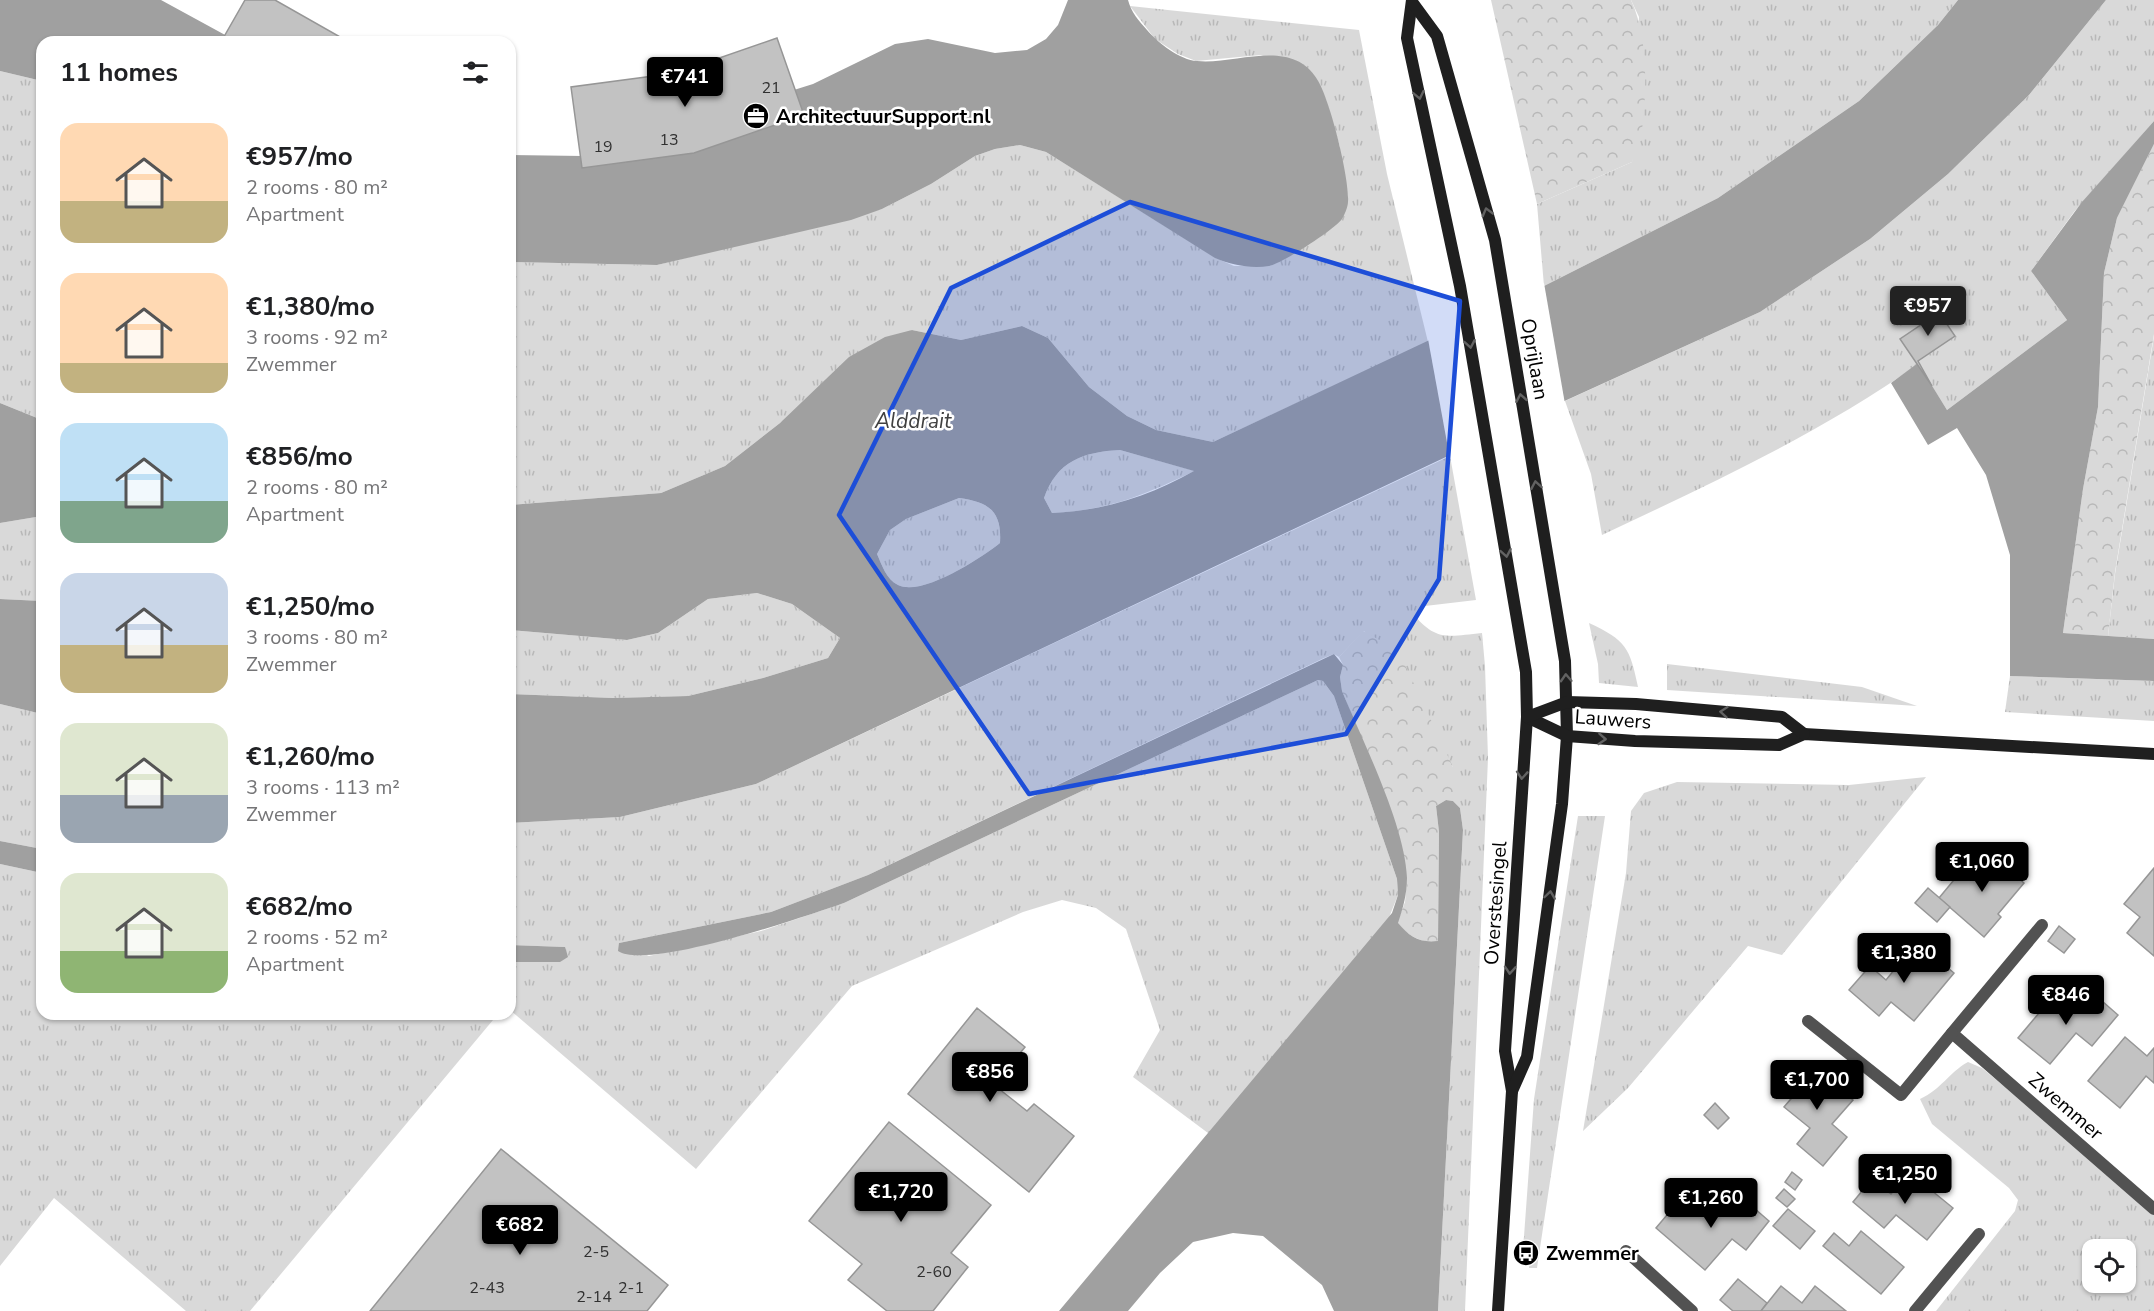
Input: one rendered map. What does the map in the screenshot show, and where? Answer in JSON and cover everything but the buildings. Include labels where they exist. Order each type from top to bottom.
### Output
[{"type":"street","name":"Oprijlaan","points":[[1412,1],[1437,36],[1489,219],[1500,269],[1558,607],[1567,702],[1567,736]]},
{"type":"street","name":"Oprijlaan","points":[[1412,1],[1407,38],[1460,286],[1526,672],[1527,717]]},
{"type":"street","name":"Lauwers","points":[[1527,717],[1567,702],[1636,704],[1782,717],[1804,734]]},
{"type":"street","name":"Lauwers","points":[[1527,717],[1567,736],[1779,746],[1804,734],[2154,754]]},
{"type":"street","name":"Overstesingel","points":[[1498,1311],[1512,1091],[1505,1051],[1527,717]]},
{"type":"street","name":"Overstesingel","points":[[1512,1091],[1527,1057],[1562,804],[1567,736]]},
{"type":"street","points":[[1808,1021],[1901,1095],[2042,925]]},
{"type":"street","name":"Zwemmer","points":[[1952,1033],[2154,1209]]},
{"type":"street","points":[[1915,1311],[1979,1234]]},
{"type":"street","points":[[1626,1251],[1692,1311]]},
{"type":"highlighted area","points":[[1130,202],[1460,301],[1439,579],[1346,734],[1029,794],[839,515],[951,288]]},
{"type":"green space","points":[[1491,0],[1631,0],[1643,43],[1645,75],[1642,126],[1632,162],[1537,204]]},
{"type":"green space","points":[[1631,0],[1958,0],[1938,25],[1859,101],[1718,198],[1544,286],[1537,204],[1632,162],[1639,17]]},
{"type":"green space","points":[[2106,0],[2154,0],[2154,121],[2074,212],[2031,271],[2067,320],[1947,410],[1918,364],[1843,413],[1804,435],[1724,477],[1602,535],[1591,474],[1565,401],[1760,312],[1870,239],[1948,174],[2029,95]]},
{"type":"green space","points":[[1130,6],[1359,30],[1387,174],[1428,342],[1213,442],[1156,430],[1127,416],[1089,387],[1048,338],[1022,326],[961,340],[912,330],[780,423],[725,466],[661,493],[516,505],[516,262],[657,265],[882,209],[931,184],[975,156],[995,149],[1020,145],[1046,152],[1216,258],[1234,266],[1271,266],[1340,147],[1317,79],[1261,55],[1196,61],[1178,54],[1155,39]]},
{"type":"green space","points":[[0,71],[36,80],[36,418],[0,403]]},
{"type":"green space","points":[[2154,144],[2154,334],[2115,572],[2108,636],[2063,633],[2083,489],[2098,407],[2104,273],[2117,218]]},
{"type":"green space","points":[[2154,336],[2154,639],[2108,636],[2115,574]]},
{"type":"green space","points":[[1120,450],[1195,471],[1109,505],[1052,513],[1044,498],[1049,485],[1064,467],[1083,456]]},
{"type":"green space","points":[[1450,456],[1476,600],[1425,606],[1415,616],[1437,634],[1453,636],[1482,633],[1485,666],[1488,758],[1465,1311],[1438,1311],[1463,830],[1460,808],[1453,801],[1453,767],[1364,631],[1339,657],[1334,654],[1324,658],[868,875],[771,912],[619,943],[649,956],[761,931],[844,903],[1318,680],[1323,681],[1334,696],[1397,879],[1398,895],[1388,920],[1212,1136],[1133,1077],[1160,1030],[1126,929],[1096,908],[1062,900],[1023,912],[852,986],[696,1169],[516,1015],[516,962],[559,962],[565,947],[516,945],[516,823],[620,817],[756,784]]},
{"type":"green space","points":[[959,498],[978,502],[992,510],[999,523],[1000,543],[966,566],[921,586],[898,585],[890,579],[877,554],[890,530],[906,519]]},
{"type":"green space","points":[[36,517],[36,601],[0,599],[0,523]]},
{"type":"green space","points":[[757,593],[792,604],[840,638],[828,658],[763,678],[688,696],[613,698],[516,694],[516,631],[627,640],[658,633],[708,599]]},
{"type":"green space","points":[[1589,623],[1619,640],[1629,654],[1638,687],[1599,683],[1598,664]]},
{"type":"green space","points":[[1363,631],[1398,650],[1453,767],[1453,801],[1446,800],[1436,806],[1439,832],[1438,942],[1415,938],[1397,923],[1405,902],[1407,880],[1378,780],[1342,691],[1340,677],[1343,665],[1339,657]]},
{"type":"green space","points":[[1667,664],[1862,687],[1917,706],[1667,690]]},
{"type":"green space","points":[[2010,676],[2154,681],[2154,721],[2005,712]]},
{"type":"green space","points":[[0,704],[36,713],[36,848],[0,841]]},
{"type":"green space","points":[[1926,777],[1782,955],[1748,946],[1628,1088],[1583,1131],[1626,873],[1631,811],[1644,793],[1677,782],[1849,785]]},
{"type":"green space","points":[[1578,816],[1605,816],[1537,1268],[1529,1268],[1530,1251],[1523,1250],[1534,1099]]},
{"type":"green space","points":[[0,864],[36,872],[36,1020],[493,1020],[250,1311],[186,1311],[54,1198],[0,1266]]},
{"type":"green space","points":[[1968,1062],[1982,1068],[2154,1209],[2154,1311],[1936,1311],[2015,1211],[2018,1200],[2009,1188],[1932,1124],[1920,1099],[1934,1091]]},
{"type":"water","points":[[0,0],[161,0],[227,36],[36,36],[36,80],[0,71]]},
{"type":"water","points":[[1068,0],[1128,0],[1136,16],[1152,35],[1184,58],[1212,61],[1278,56],[1293,59],[1306,66],[1322,89],[1338,139],[1348,191],[1348,204],[1342,219],[1319,238],[1275,264],[1248,267],[1215,258],[1046,152],[1020,145],[995,149],[975,156],[931,184],[882,209],[851,220],[657,265],[516,262],[516,155],[583,156],[813,84],[895,44],[928,39],[995,53],[1027,50],[1046,39],[1058,25]]},
{"type":"water","name":"Alddrait","points":[[1958,0],[2106,0],[2029,95],[1948,174],[1870,239],[1760,312],[1547,409],[756,784],[620,817],[516,823],[516,694],[613,698],[688,696],[763,678],[828,658],[840,638],[792,604],[757,593],[708,599],[658,633],[627,640],[516,631],[516,505],[661,493],[725,466],[780,423],[849,357],[885,337],[912,330],[961,340],[1022,326],[1048,338],[1089,387],[1127,416],[1156,430],[1213,442],[1544,286],[1718,198],[1859,101],[1938,25]],"holes":[[[1120,450],[1194,471],[1143,495],[1090,509],[1052,513],[1044,498],[1049,485],[1064,467],[1083,456],[1094,453]],[[959,498],[992,510],[999,523],[1000,543],[966,566],[921,586],[898,585],[890,579],[877,554],[890,530],[906,519]]]},
{"type":"water","points":[[2154,121],[2154,144],[2117,218],[2104,273],[2098,407],[2083,489],[2063,633],[2154,639],[2154,681],[2010,676],[2010,555],[1986,475],[1957,428],[1928,445],[1891,383],[1918,363],[1947,410],[2067,320],[2031,271],[2082,202]]},
{"type":"water","points":[[0,403],[36,418],[36,517],[0,523]]},
{"type":"water","points":[[0,599],[36,601],[36,713],[0,704]]},
{"type":"water","points":[[1334,654],[1343,665],[1340,677],[1342,691],[1382,784],[1399,834],[1407,878],[1398,923],[1420,940],[1438,941],[1439,832],[1436,806],[1446,800],[1453,801],[1460,808],[1463,830],[1438,1311],[1334,1311],[1322,1285],[1263,1236],[1233,1233],[1193,1242],[1160,1273],[1128,1311],[1059,1311],[1392,913],[1398,895],[1397,879],[1334,696],[1323,681],[1318,680],[844,903],[764,929],[693,948],[661,954],[635,955],[618,951],[619,943],[771,912],[868,875]]},
{"type":"water","points":[[0,841],[36,848],[36,872],[0,864]]},
{"type":"water","points":[[516,945],[565,947],[568,957],[560,962],[516,962]]},
{"type":"pier","points":[[1544,283],[1565,404],[1450,459],[1428,339]]},
{"type":"place","name":"ArchitectuurSupport.nl","points":[[756,116]]},
{"type":"place","name":"Zwemmer","points":[[1526,1253]]}]
